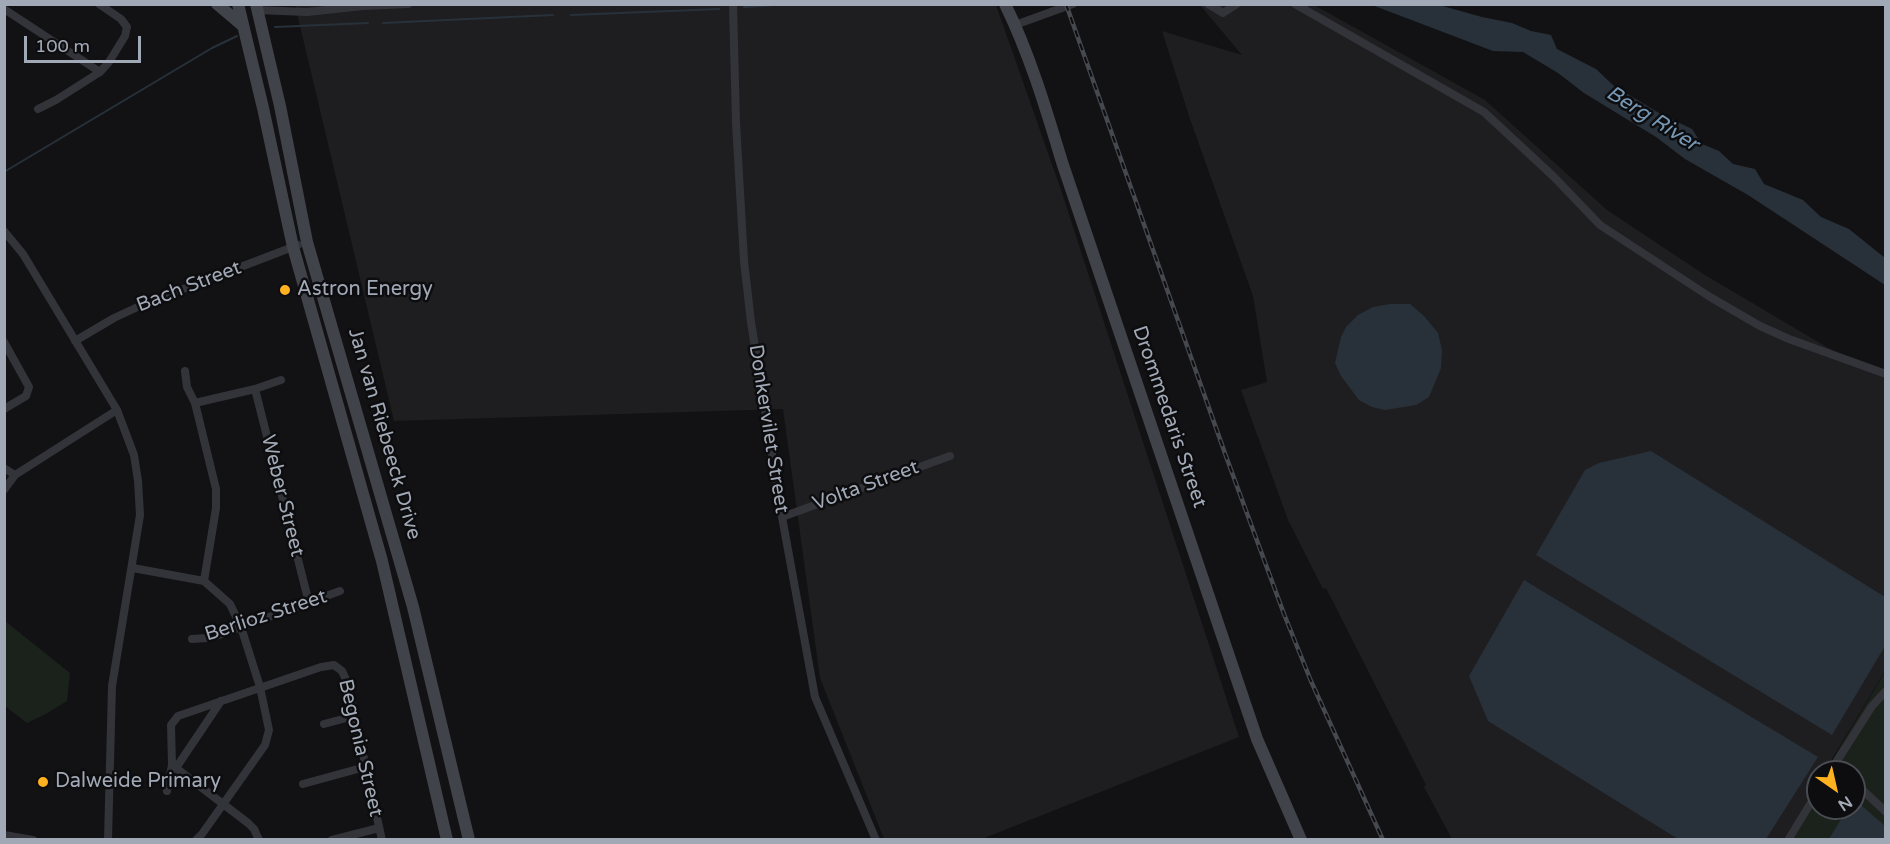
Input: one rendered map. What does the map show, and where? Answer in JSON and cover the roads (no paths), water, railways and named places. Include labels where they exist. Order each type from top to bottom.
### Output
[{"type":"main road","points":[[217,4],[243,26]]},
{"type":"main road","name":"Drommedaris Street","points":[[1005,4],[1037,81],[1062,162],[1257,739],[1301,840]]},
{"type":"main road","points":[[235,5],[257,8]]},
{"type":"main road","name":"Jan van Riebeeck Drive","points":[[235,5],[243,26],[263,108],[293,247],[382,561],[447,840]]},
{"type":"main road","name":"Jan van Riebeeck Drive","points":[[257,8],[280,106],[307,242],[413,607],[469,840]]},
{"type":"street","points":[[38,109],[100,72],[110,62],[125,36],[127,27],[122,19],[99,4]]},
{"type":"street","points":[[354,4],[363,6]]},
{"type":"street","points":[[257,8],[307,12],[408,4]]},
{"type":"street","name":"Donkervilet Street","points":[[733,4],[736,123],[744,261],[751,322],[782,517],[815,697],[876,840]]},
{"type":"street","points":[[1015,25],[1073,4]]},
{"type":"street","points":[[1208,4],[1223,13],[1237,4]]},
{"type":"street","points":[[1295,4],[1484,112],[1554,177],[1600,225],[1710,297],[1780,335],[1886,375]]},
{"type":"street","points":[[4,9],[100,72]]},
{"type":"street","points":[[4,231],[23,254],[117,410],[134,455],[140,515],[112,686],[108,840]]},
{"type":"street","name":"Bach Street","points":[[75,341],[144,303],[307,242]]},
{"type":"street","points":[[4,342],[29,387],[26,396],[4,409]]},
{"type":"street","points":[[185,371],[187,387],[195,403],[217,498],[204,581]]},
{"type":"street","points":[[195,403],[255,389],[282,380]]},
{"type":"street","name":"Weber Street","points":[[255,389],[309,603]]},
{"type":"street","points":[[4,489],[15,475],[117,410]]},
{"type":"street","name":"Volta Street","points":[[782,517],[950,456]]},
{"type":"street","points":[[4,468],[15,475]]},
{"type":"street","points":[[132,568],[204,581],[230,604],[241,627],[260,687],[268,722],[268,737],[196,840]]},
{"type":"street","name":"Berlioz Street","points":[[192,639],[207,638],[241,627],[340,591]]},
{"type":"street","name":"Begonia Street","points":[[260,687],[334,665],[345,675],[382,840]]},
{"type":"street","points":[[167,791],[174,766],[171,725],[173,720],[184,713],[260,687]]},
{"type":"street","points":[[1838,760],[1872,706],[1886,691]]},
{"type":"street","points":[[174,766],[221,701]]},
{"type":"street","points":[[324,724],[354,716]]},
{"type":"street","points":[[174,766],[254,829],[259,840]]},
{"type":"street","points":[[303,784],[364,767]]},
{"type":"street","points":[[1866,793],[1886,812]]},
{"type":"street","points":[[1788,840],[1806,811]]},
{"type":"street","points":[[332,840],[379,828]]},
{"type":"street","points":[[4,835],[33,840]]},
{"type":"water","name":"Berg River","points":[[1372,5],[1439,5],[1551,35],[1557,49],[1596,69],[1614,86],[1659,113],[1692,129],[1702,144],[1719,151],[1733,164],[1755,169],[1764,184],[1803,200],[1821,217],[1849,229],[1885,258],[1885,285],[1748,195],[1685,159],[1656,137],[1523,52],[1493,51]]},
{"type":"water","points":[[1410,304],[1424,316],[1438,333],[1442,350],[1441,368],[1429,397],[1416,405],[1385,410],[1372,407],[1359,400],[1341,376],[1335,363],[1341,337],[1346,327],[1358,315],[1373,307]]},
{"type":"water","points":[[1651,451],[1885,597],[1885,646],[1832,735],[1536,555],[1585,470],[1599,463]]},
{"type":"water","points":[[1524,580],[1818,757],[1816,760],[1806,760],[1806,776],[1766,839],[1678,839],[1488,721],[1469,676]]},
{"type":"water","points":[[1866,809],[1885,826],[1885,839],[1829,839],[1841,820],[1866,820]]},
{"type":"waterway","points":[[744,7],[790,4]]},
{"type":"waterway","points":[[571,15],[719,9]]},
{"type":"waterway","points":[[383,23],[553,15]]},
{"type":"waterway","points":[[275,27],[368,23]]},
{"type":"waterway","points":[[4,172],[212,48],[237,36]]},
{"type":"railway","points":[[1066,4],[1284,614],[1311,681],[1383,840]]},
{"type":"place","name":"Astron Energy","points":[[285,290]]},
{"type":"place","name":"Dalweide Primary","points":[[43,782]]}]
